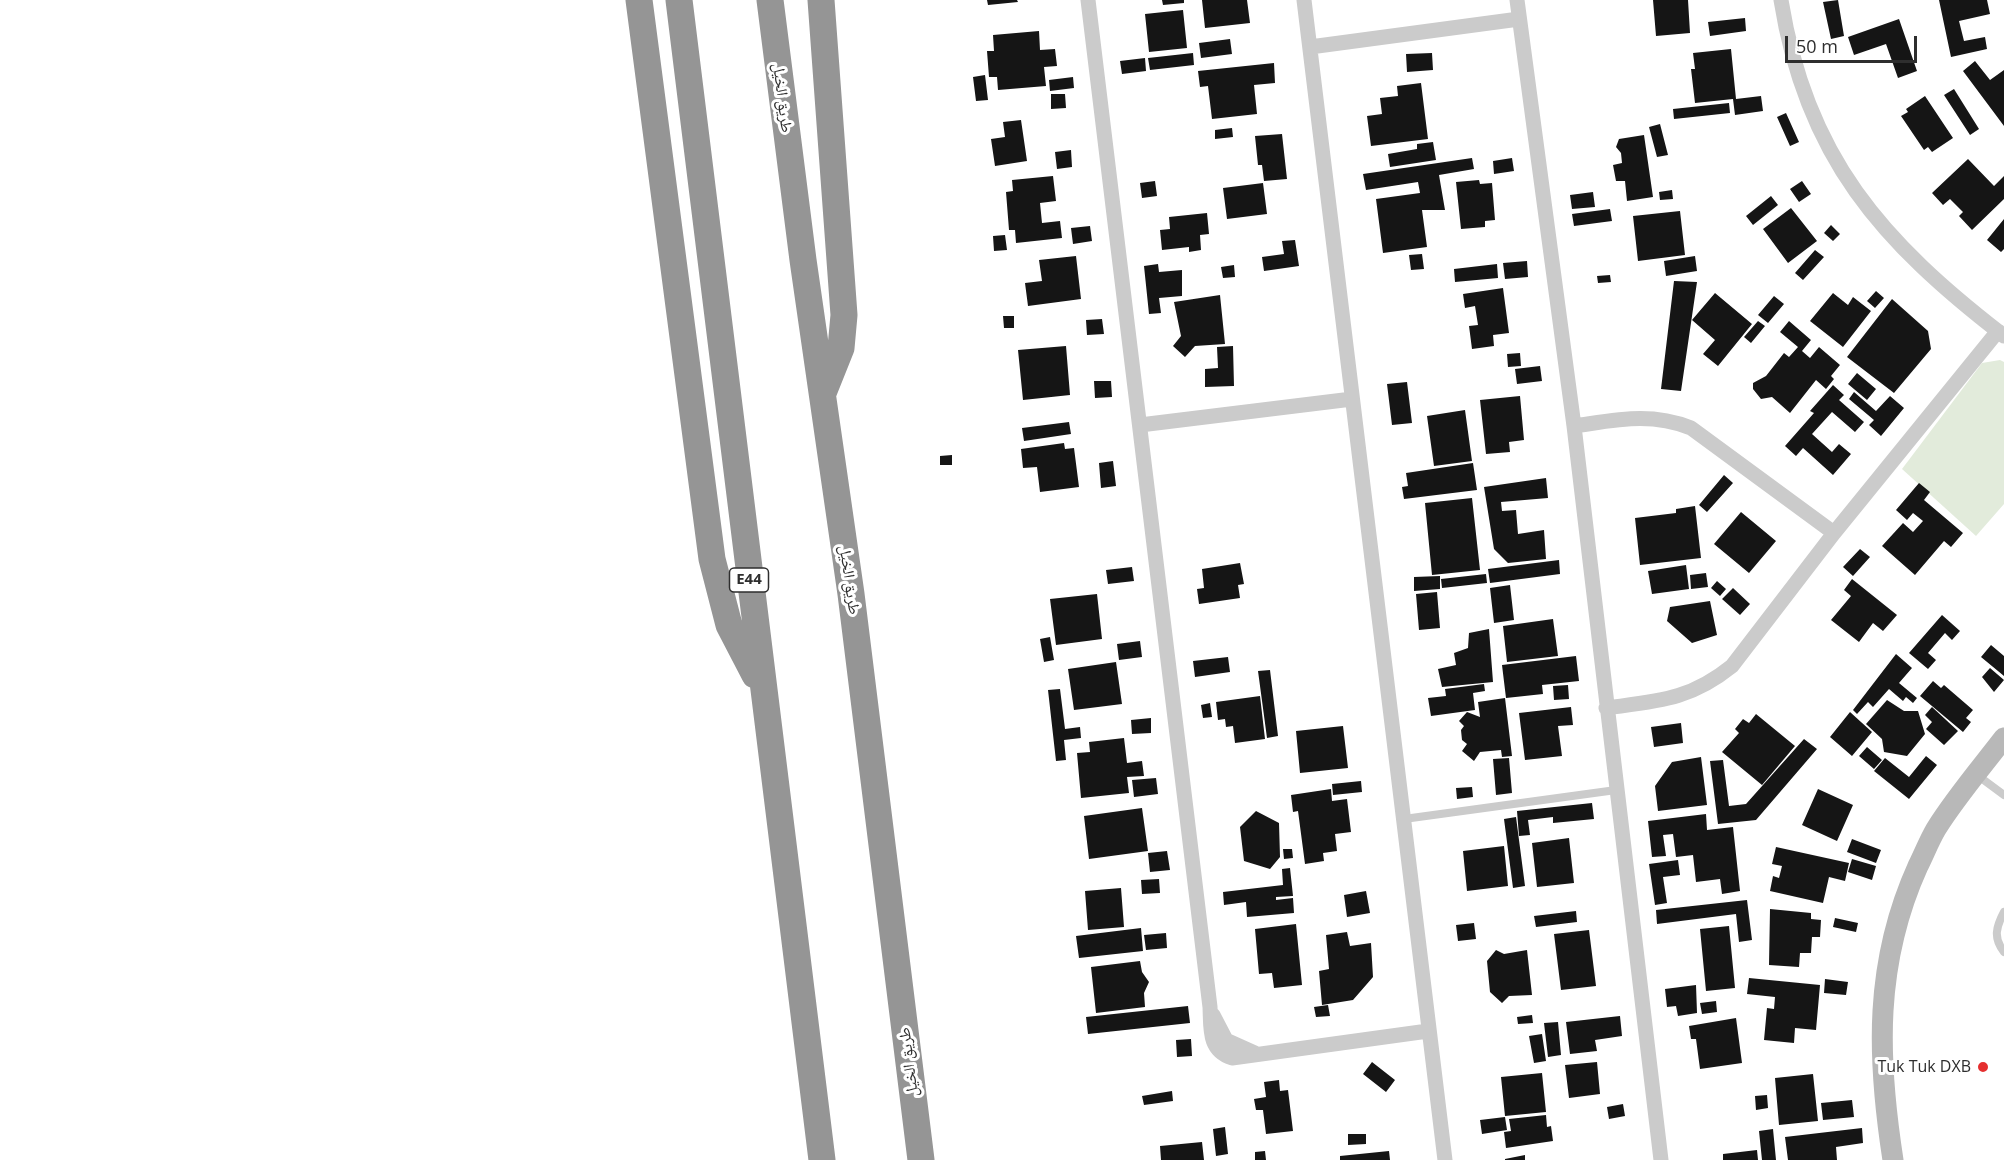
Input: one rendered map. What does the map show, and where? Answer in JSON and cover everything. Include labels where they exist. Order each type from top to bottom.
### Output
[{"type":"highway","points":[[639,0],[714,570],[729,625],[762,686]]},
{"type":"highway","name":"E44","points":[[679,0],[822,1160]]},
{"type":"highway","name":"طريق الخيل","points":[[770,0],[854,617],[921,1160]]},
{"type":"highway","points":[[821,0],[844,315],[841,348],[822,393]]},
{"type":"street","points":[[1088,0],[1210,1007],[1211,1039],[1223,1055],[1232,1058],[1428,1031]]},
{"type":"street","points":[[1304,0],[1445,1160]]},
{"type":"street","points":[[1517,0],[1574,426],[1660,1160]]},
{"type":"street","points":[[1606,708],[1687,694],[1712,682],[1732,666],[1834,533],[2001,334],[1896,243],[1839,169],[1817,127],[1800,84],[1787,38],[1781,0]]},
{"type":"street","points":[[1310,47],[1519,19]]},
{"type":"street","points":[[1140,425],[1352,399]]},
{"type":"street","points":[[1574,426],[1645,417],[1669,419],[1691,428],[1834,533]]},
{"type":"street","points":[[1893,1160],[1883,1092],[1881,1022],[1888,957],[1905,894],[1935,831],[2004,738]]},
{"type":"lane","points":[[1976,774],[2004,795]]},
{"type":"lane","points":[[1402,819],[1616,790]]},
{"type":"lane","points":[[2004,912],[1996,932],[1997,942],[2004,952]]},
{"type":"green space","points":[[2000,360],[2004,362],[2004,504],[1976,536],[1902,469],[1982,363]]},
{"type":"building","points":[[987,0],[1017,0],[1018,2],[988,5]]},
{"type":"building","points":[[1162,0],[1184,0],[1184,3],[1163,5]]},
{"type":"building","points":[[1202,0],[1247,0],[1250,23],[1205,28]]},
{"type":"building","points":[[1653,0],[1688,0],[1690,33],[1656,36]]},
{"type":"building","points":[[1838,0],[1844,36],[1831,39],[1823,2]]},
{"type":"building","points":[[1939,0],[1987,0],[1990,14],[1959,21],[1964,41],[1985,37],[1987,49],[1951,57]]},
{"type":"building","points":[[1183,10],[1187,48],[1149,52],[1145,14]]},
{"type":"building","points":[[1745,18],[1746,31],[1710,36],[1708,22]]},
{"type":"building","points":[[1899,19],[1917,71],[1898,78],[1886,44],[1854,55],[1848,37]]},
{"type":"building","points":[[1039,31],[1040,50],[1055,49],[1057,66],[1044,67],[1046,86],[998,90],[997,77],[989,77],[987,51],[994,51],[993,35]]},
{"type":"building","points":[[1230,39],[1232,54],[1201,58],[1199,43]]},
{"type":"building","points":[[1731,49],[1736,99],[1761,96],[1763,111],[1735,115],[1733,99],[1695,103],[1691,69],[1695,69],[1693,53]]},
{"type":"building","points":[[1193,53],[1194,65],[1150,70],[1148,58]]},
{"type":"building","points":[[1432,53],[1433,70],[1407,72],[1406,54]]},
{"type":"building","points":[[1145,58],[1146,71],[1122,74],[1120,61]]},
{"type":"building","points":[[1975,61],[1990,80],[2004,70],[2004,126],[1963,71]]},
{"type":"building","points":[[1274,63],[1275,83],[1254,85],[1257,114],[1212,119],[1208,86],[1200,87],[1198,71]]},
{"type":"building","points":[[985,75],[988,100],[976,101],[973,77]]},
{"type":"building","points":[[1073,77],[1074,88],[1050,91],[1049,80]]},
{"type":"building","points":[[1421,83],[1428,139],[1371,146],[1367,116],[1382,114],[1380,98],[1398,96],[1397,86]]},
{"type":"building","points":[[1954,89],[1979,129],[1970,135],[1944,95]]},
{"type":"building","points":[[1051,94],[1065,94],[1066,108],[1051,109]]},
{"type":"building","points":[[1925,96],[1953,138],[1932,152],[1928,147],[1924,150],[1901,116],[1908,112],[1906,109]]},
{"type":"building","points":[[1729,103],[1730,113],[1674,119],[1673,109]]},
{"type":"building","points":[[1786,113],[1799,142],[1790,146],[1777,117]]},
{"type":"building","points":[[1021,120],[1027,161],[995,166],[991,139],[1005,137],[1003,122]]},
{"type":"building","points":[[1660,124],[1668,155],[1657,157],[1649,127]]},
{"type":"building","points":[[1232,128],[1233,137],[1215,139],[1215,130]]},
{"type":"building","points":[[1282,134],[1287,179],[1264,181],[1262,165],[1258,165],[1255,136]]},
{"type":"building","points":[[1644,135],[1653,197],[1627,201],[1625,181],[1616,181],[1613,165],[1622,163],[1621,153],[1616,147],[1619,139]]},
{"type":"building","points":[[1433,142],[1436,160],[1390,167],[1388,154],[1417,149],[1417,144]]},
{"type":"building","points":[[1071,150],[1072,167],[1057,169],[1055,152]]},
{"type":"building","points":[[1472,158],[1474,169],[1439,175],[1445,210],[1422,210],[1427,247],[1383,253],[1376,199],[1420,193],[1418,182],[1366,190],[1363,174]]},
{"type":"building","points":[[1512,158],[1514,171],[1494,174],[1493,161]]},
{"type":"building","points":[[1968,159],[1994,186],[2004,176],[2004,199],[1972,230],[1959,216],[1963,212],[1950,199],[1943,205],[1932,193]]},
{"type":"building","points":[[1053,176],[1056,201],[1040,203],[1042,223],[1060,221],[1062,238],[1016,243],[1015,230],[1009,230],[1006,192],[1013,191],[1012,180]]},
{"type":"building","points":[[1479,180],[1480,184],[1492,183],[1495,220],[1485,221],[1485,227],[1461,229],[1456,182]]},
{"type":"building","points":[[1155,181],[1157,196],[1142,198],[1140,183]]},
{"type":"building","points":[[1802,181],[1811,194],[1799,202],[1790,189]]},
{"type":"building","points":[[1263,183],[1267,214],[1227,219],[1223,188]]},
{"type":"building","points":[[1672,190],[1673,199],[1660,200],[1659,192]]},
{"type":"building","points":[[1593,192],[1595,207],[1572,209],[1570,195]]},
{"type":"building","points":[[1771,196],[1778,205],[1753,225],[1746,216]]},
{"type":"building","points":[[1791,208],[1817,241],[1788,263],[1763,229]]},
{"type":"building","points":[[1610,209],[1612,221],[1574,226],[1572,214]]},
{"type":"building","points":[[1680,211],[1685,255],[1638,261],[1633,216]]},
{"type":"building","points":[[1207,213],[1209,234],[1200,235],[1201,250],[1189,252],[1189,247],[1162,250],[1160,230],[1170,229],[1169,217]]},
{"type":"building","points":[[2004,219],[2004,249],[2001,252],[1987,240]]},
{"type":"building","points":[[1831,225],[1840,234],[1833,241],[1824,233]]},
{"type":"building","points":[[1090,226],[1092,241],[1073,244],[1071,228]]},
{"type":"building","points":[[1005,235],[1007,250],[994,251],[993,236]]},
{"type":"building","points":[[1295,240],[1299,266],[1264,271],[1262,257],[1284,254],[1282,241]]},
{"type":"building","points":[[1815,250],[1824,257],[1803,280],[1795,273]]},
{"type":"building","points":[[1422,254],[1424,269],[1411,270],[1409,255]]},
{"type":"building","points":[[1076,256],[1081,299],[1028,306],[1025,283],[1042,281],[1039,260]]},
{"type":"building","points":[[1695,256],[1697,271],[1666,276],[1664,261]]},
{"type":"building","points":[[1527,261],[1528,277],[1505,279],[1503,263]]},
{"type":"building","points":[[1158,264],[1159,272],[1182,270],[1182,296],[1159,298],[1161,313],[1149,314],[1144,266]]},
{"type":"building","points":[[1497,264],[1498,278],[1455,282],[1454,269]]},
{"type":"building","points":[[1234,265],[1235,277],[1223,278],[1221,267]]},
{"type":"building","points":[[1610,275],[1611,282],[1598,283],[1597,276]]},
{"type":"building","points":[[1674,281],[1697,282],[1681,391],[1661,389]]},
{"type":"building","points":[[1503,288],[1509,333],[1493,335],[1494,346],[1472,349],[1469,326],[1478,325],[1475,306],[1465,308],[1463,294]]},
{"type":"building","points":[[1876,291],[1884,298],[1875,308],[1867,301]]},
{"type":"building","points":[[1715,293],[1752,324],[1718,366],[1703,354],[1715,340],[1692,320]]},
{"type":"building","points":[[1833,293],[1848,305],[1853,297],[1871,311],[1843,347],[1810,321]]},
{"type":"building","points":[[1220,295],[1225,344],[1195,346],[1185,357],[1173,346],[1181,336],[1174,302]]},
{"type":"building","points":[[1774,296],[1784,304],[1768,323],[1758,315]]},
{"type":"building","points":[[1892,299],[1928,331],[1931,349],[1894,393],[1847,357]]},
{"type":"building","points":[[1003,316],[1014,316],[1014,328],[1004,328]]},
{"type":"building","points":[[1102,319],[1104,334],[1087,335],[1086,320]]},
{"type":"building","points":[[1758,321],[1765,326],[1751,343],[1744,337]]},
{"type":"building","points":[[1789,321],[1811,340],[1802,351],[1810,358],[1819,347],[1840,365],[1831,376],[1834,379],[1826,389],[1816,380],[1790,413],[1772,397],[1761,399],[1753,389],[1753,383],[1766,376],[1784,353],[1789,357],[1798,347],[1780,332]]},
{"type":"building","points":[[1066,346],[1070,395],[1023,400],[1018,350]]},
{"type":"building","points":[[1233,346],[1234,386],[1205,387],[1205,369],[1218,368],[1217,347]]},
{"type":"building","points":[[1520,353],[1521,366],[1508,367],[1507,354]]},
{"type":"building","points":[[1540,366],[1542,381],[1517,384],[1515,369]]},
{"type":"building","points":[[1857,373],[1876,389],[1867,400],[1848,384]]},
{"type":"building","points":[[1094,381],[1111,381],[1112,397],[1095,398]]},
{"type":"building","points":[[1407,382],[1412,423],[1392,425],[1387,384]]},
{"type":"building","points":[[1833,385],[1844,395],[1839,400],[1864,422],[1855,432],[1832,412],[1812,434],[1832,452],[1839,444],[1851,454],[1833,475],[1803,448],[1796,456],[1785,446],[1814,413],[1810,411]]},
{"type":"building","points":[[1854,392],[1876,411],[1890,396],[1904,408],[1881,436],[1869,425],[1874,420],[1849,399]]},
{"type":"building","points":[[1520,396],[1524,440],[1509,442],[1510,452],[1486,454],[1480,400]]},
{"type":"building","points":[[1465,410],[1472,461],[1434,466],[1427,416]]},
{"type":"building","points":[[1069,422],[1071,434],[1024,441],[1022,428]]},
{"type":"building","points":[[1064,443],[1065,449],[1074,448],[1079,487],[1040,492],[1037,467],[1023,468],[1021,449]]},
{"type":"building","points":[[952,455],[952,465],[940,465],[940,456]]},
{"type":"building","points":[[1113,461],[1116,486],[1101,488],[1099,463]]},
{"type":"building","points":[[1473,463],[1477,490],[1404,499],[1402,487],[1408,486],[1406,473]]},
{"type":"building","points":[[1724,475],[1733,483],[1707,512],[1699,505]]},
{"type":"building","points":[[1546,478],[1548,498],[1501,502],[1502,511],[1516,510],[1518,534],[1544,530],[1546,559],[1508,563],[1494,549],[1484,487]]},
{"type":"building","points":[[1919,483],[1930,492],[1924,500],[1963,533],[1951,547],[1944,541],[1915,575],[1882,546],[1903,523],[1913,532],[1923,521],[1913,513],[1907,520],[1896,510]]},
{"type":"building","points":[[1472,498],[1480,570],[1432,575],[1425,503]]},
{"type":"building","points":[[1695,506],[1701,558],[1640,565],[1635,518],[1676,513],[1676,509]]},
{"type":"building","points":[[1741,512],[1776,541],[1749,573],[1714,544]]},
{"type":"building","points":[[1860,549],[1870,557],[1853,576],[1843,567]]},
{"type":"building","points":[[1559,560],[1560,574],[1490,583],[1488,569]]},
{"type":"building","points":[[1240,563],[1244,584],[1238,585],[1240,598],[1199,604],[1197,589],[1204,588],[1202,569]]},
{"type":"building","points":[[1686,565],[1689,589],[1652,594],[1648,571]]},
{"type":"building","points":[[1132,567],[1134,581],[1108,584],[1106,570]]},
{"type":"building","points":[[1706,573],[1708,587],[1691,589],[1690,575]]},
{"type":"building","points":[[1486,574],[1487,583],[1442,588],[1441,579]]},
{"type":"building","points":[[1440,576],[1440,589],[1414,591],[1414,577]]},
{"type":"building","points":[[1852,579],[1897,615],[1883,631],[1873,623],[1859,642],[1831,620],[1851,596],[1844,590]]},
{"type":"building","points":[[1717,581],[1726,589],[1720,596],[1711,588]]},
{"type":"building","points":[[1510,585],[1514,620],[1494,623],[1490,588]]},
{"type":"building","points":[[1733,588],[1750,604],[1740,615],[1722,599]]},
{"type":"building","points":[[1437,592],[1440,628],[1419,630],[1416,594]]},
{"type":"building","points":[[1097,594],[1102,639],[1056,645],[1050,599]]},
{"type":"building","points":[[1710,601],[1717,635],[1692,643],[1667,621],[1670,607]]},
{"type":"building","points":[[1942,615],[1960,631],[1952,640],[1945,633],[1928,653],[1936,660],[1928,669],[1909,653]]},
{"type":"building","points":[[1553,619],[1558,656],[1507,662],[1503,626]]},
{"type":"building","points":[[1489,629],[1493,682],[1442,687],[1438,669],[1456,665],[1454,653],[1468,648],[1469,633]]},
{"type":"building","points":[[1050,637],[1054,660],[1044,662],[1040,639]]},
{"type":"building","points":[[1140,641],[1142,657],[1119,660],[1117,644]]},
{"type":"building","points":[[1991,645],[2004,656],[2004,676],[1981,657]]},
{"type":"building","points":[[1896,654],[1912,668],[1899,683],[1917,698],[1913,703],[1906,697],[1903,701],[1889,689],[1873,707],[1868,702],[1857,714],[1853,710]]},
{"type":"building","points":[[1576,656],[1579,681],[1542,685],[1543,694],[1506,698],[1502,665]]},
{"type":"building","points":[[1228,657],[1230,672],[1195,677],[1193,661]]},
{"type":"building","points":[[1116,662],[1122,704],[1074,710],[1068,669]]},
{"type":"building","points":[[1990,668],[2004,680],[1994,692],[1982,677]]},
{"type":"building","points":[[1270,670],[1278,736],[1267,738],[1258,671]]},
{"type":"building","points":[[1933,681],[1941,688],[1944,685],[1973,710],[1966,718],[1971,722],[1963,732],[1920,696]]},
{"type":"building","points":[[1484,684],[1485,691],[1473,693],[1475,710],[1431,716],[1428,698],[1446,696],[1445,689]]},
{"type":"building","points":[[1568,685],[1569,699],[1554,700],[1553,686]]},
{"type":"building","points":[[1060,689],[1065,729],[1080,727],[1081,738],[1064,740],[1066,760],[1056,761],[1048,690]]},
{"type":"building","points":[[1260,696],[1265,739],[1235,743],[1233,726],[1226,727],[1225,719],[1218,720],[1216,702]]},
{"type":"building","points":[[1505,698],[1512,756],[1502,757],[1501,750],[1480,752],[1474,761],[1462,751],[1467,744],[1462,740],[1461,730],[1464,726],[1459,721],[1467,712],[1480,717],[1478,702]]},
{"type":"building","points":[[1887,700],[1904,711],[1918,711],[1925,734],[1907,756],[1884,752],[1882,739],[1866,724]]},
{"type":"building","points":[[1210,703],[1212,717],[1203,718],[1201,705]]},
{"type":"building","points":[[1571,707],[1573,725],[1558,726],[1562,756],[1525,760],[1519,713]]},
{"type":"building","points":[[1932,707],[1958,731],[1944,745],[1926,729],[1932,722],[1925,715]]},
{"type":"building","points":[[1850,712],[1872,732],[1852,756],[1830,737]]},
{"type":"building","points":[[1756,714],[1795,746],[1762,785],[1722,752],[1739,733],[1735,729],[1743,719],[1749,723]]},
{"type":"building","points":[[1151,718],[1151,733],[1132,734],[1131,720]]},
{"type":"building","points":[[1681,723],[1683,743],[1654,747],[1651,727]]},
{"type":"building","points":[[1343,726],[1348,768],[1300,773],[1296,731]]},
{"type":"building","points":[[1124,738],[1127,763],[1142,761],[1144,776],[1127,777],[1129,793],[1081,798],[1077,753],[1090,752],[1089,742]]},
{"type":"building","points":[[1804,739],[1817,749],[1756,820],[1718,824],[1710,761],[1723,760],[1729,806],[1746,804]]},
{"type":"building","points":[[1867,747],[1882,760],[1874,769],[1859,756]]},
{"type":"building","points":[[1926,756],[1937,765],[1909,799],[1874,771],[1885,758],[1909,777]]},
{"type":"building","points":[[1701,757],[1707,805],[1658,811],[1655,786],[1672,762]]},
{"type":"building","points":[[1509,758],[1512,793],[1496,795],[1493,759]]},
{"type":"building","points":[[1156,778],[1158,794],[1134,797],[1132,780]]},
{"type":"building","points":[[1361,781],[1362,792],[1333,795],[1332,784]]},
{"type":"building","points":[[1472,787],[1473,797],[1457,799],[1456,788]]},
{"type":"building","points":[[1331,789],[1332,801],[1347,799],[1351,832],[1335,834],[1337,851],[1323,853],[1324,861],[1305,864],[1298,811],[1293,812],[1291,795]]},
{"type":"building","points":[[1818,789],[1853,805],[1837,841],[1802,825]]},
{"type":"building","points":[[1592,803],[1594,819],[1553,823],[1553,817],[1528,820],[1530,835],[1519,836],[1517,811]]},
{"type":"building","points":[[1142,808],[1148,851],[1089,859],[1084,816]]},
{"type":"building","points":[[1256,811],[1279,823],[1280,857],[1270,869],[1244,861],[1240,827]]},
{"type":"building","points":[[1706,814],[1707,830],[1733,827],[1740,891],[1722,894],[1720,879],[1696,882],[1693,855],[1676,857],[1673,834],[1663,835],[1666,856],[1652,857],[1648,821]]},
{"type":"building","points":[[1516,817],[1525,886],[1513,888],[1504,819]]},
{"type":"building","points":[[1569,838],[1574,883],[1537,887],[1532,843]]},
{"type":"building","points":[[1852,839],[1881,850],[1876,863],[1847,852]]},
{"type":"building","points":[[1504,846],[1508,886],[1467,891],[1463,851]]},
{"type":"building","points":[[1776,847],[1849,863],[1845,881],[1829,877],[1823,903],[1770,891],[1773,876],[1779,878],[1782,866],[1772,864]]},
{"type":"building","points":[[1283,849],[1292,849],[1293,858],[1284,859]]},
{"type":"building","points":[[1167,851],[1170,870],[1150,872],[1148,853]]},
{"type":"building","points":[[1852,859],[1876,866],[1872,880],[1848,872]]},
{"type":"building","points":[[1678,860],[1680,875],[1663,877],[1667,903],[1655,905],[1649,864]]},
{"type":"building","points":[[1290,868],[1293,896],[1276,897],[1276,900],[1293,898],[1294,913],[1247,917],[1246,902],[1224,905],[1223,892],[1283,885],[1282,869]]},
{"type":"building","points":[[1159,879],[1160,893],[1142,894],[1141,880]]},
{"type":"building","points":[[1121,888],[1124,927],[1088,930],[1085,891]]},
{"type":"building","points":[[1366,891],[1370,913],[1347,917],[1344,895]]},
{"type":"building","points":[[1747,900],[1752,940],[1739,942],[1736,914],[1657,924],[1656,910]]},
{"type":"building","points":[[1770,909],[1811,913],[1811,919],[1821,920],[1820,937],[1812,937],[1811,953],[1800,953],[1799,967],[1769,965]]},
{"type":"building","points":[[1576,911],[1577,922],[1536,927],[1534,916]]},
{"type":"building","points":[[1835,918],[1858,923],[1856,932],[1833,927]]},
{"type":"building","points":[[1474,923],[1476,939],[1458,941],[1456,925]]},
{"type":"building","points":[[1296,924],[1302,985],[1274,988],[1272,973],[1259,974],[1255,929]]},
{"type":"building","points":[[1729,926],[1735,988],[1706,991],[1700,929]]},
{"type":"building","points":[[1141,928],[1143,951],[1079,958],[1076,936]]},
{"type":"building","points":[[1589,930],[1596,986],[1561,990],[1554,934]]},
{"type":"building","points":[[1347,932],[1350,946],[1371,943],[1373,977],[1353,1000],[1322,1005],[1319,971],[1329,969],[1326,935]]},
{"type":"building","points":[[1166,933],[1167,948],[1146,950],[1144,935]]},
{"type":"building","points":[[1496,950],[1504,954],[1527,950],[1532,995],[1509,996],[1502,1003],[1490,992],[1487,961]]},
{"type":"building","points":[[1140,961],[1142,972],[1149,982],[1144,993],[1145,1007],[1096,1013],[1091,967]]},
{"type":"building","points":[[1749,978],[1820,985],[1816,1030],[1795,1028],[1794,1043],[1764,1040],[1767,1008],[1774,1009],[1775,997],[1747,994]]},
{"type":"building","points":[[1825,979],[1848,982],[1846,995],[1824,993]]},
{"type":"building","points":[[1696,985],[1697,1013],[1678,1016],[1676,1006],[1667,1007],[1665,989]]},
{"type":"building","points":[[1716,1001],[1717,1012],[1702,1014],[1700,1003]]},
{"type":"building","points":[[1328,1005],[1330,1016],[1316,1017],[1314,1007]]},
{"type":"building","points":[[1188,1006],[1190,1023],[1088,1034],[1086,1017]]},
{"type":"building","points":[[1532,1015],[1533,1023],[1518,1024],[1517,1017]]},
{"type":"building","points":[[1620,1016],[1622,1036],[1595,1040],[1597,1051],[1570,1054],[1566,1022]]},
{"type":"building","points":[[1736,1018],[1742,1063],[1700,1069],[1696,1039],[1691,1039],[1689,1026]]},
{"type":"building","points":[[1558,1022],[1561,1055],[1548,1057],[1544,1023]]},
{"type":"building","points":[[1542,1034],[1546,1061],[1534,1063],[1529,1036]]},
{"type":"building","points":[[1191,1039],[1192,1056],[1177,1057],[1176,1040]]},
{"type":"building","points":[[1372,1062],[1395,1080],[1386,1092],[1363,1074]]},
{"type":"building","points":[[1597,1062],[1600,1094],[1569,1098],[1565,1065]]},
{"type":"building","points":[[1542,1073],[1546,1112],[1505,1116],[1501,1077]]},
{"type":"building","points":[[1813,1074],[1818,1121],[1779,1125],[1775,1078]]},
{"type":"building","points":[[1279,1080],[1280,1091],[1288,1090],[1293,1131],[1266,1134],[1263,1110],[1256,1110],[1254,1099],[1266,1097],[1264,1082]]},
{"type":"building","points":[[1172,1091],[1173,1101],[1144,1105],[1142,1096]]},
{"type":"building","points":[[1767,1095],[1768,1108],[1756,1110],[1755,1096]]},
{"type":"building","points":[[1852,1100],[1854,1117],[1823,1120],[1821,1103]]},
{"type":"building","points":[[1623,1104],[1625,1116],[1609,1119],[1607,1107]]},
{"type":"building","points":[[1546,1115],[1547,1127],[1551,1126],[1553,1141],[1506,1148],[1504,1132],[1511,1131],[1509,1119]]},
{"type":"building","points":[[1505,1117],[1507,1130],[1482,1134],[1480,1120]]},
{"type":"building","points":[[1225,1127],[1228,1154],[1216,1156],[1213,1129]]},
{"type":"building","points":[[1862,1128],[1863,1143],[1836,1147],[1837,1160],[1788,1160],[1785,1137]]},
{"type":"building","points":[[1773,1129],[1776,1160],[1762,1160],[1759,1131]]},
{"type":"building","points":[[1348,1134],[1366,1134],[1366,1144],[1348,1145]]},
{"type":"building","points":[[1202,1142],[1204,1160],[1161,1160],[1160,1146]]},
{"type":"building","points":[[1757,1150],[1758,1160],[1723,1160],[1723,1154]]},
{"type":"building","points":[[1265,1151],[1266,1160],[1255,1160],[1255,1152]]},
{"type":"building","points":[[1389,1151],[1390,1160],[1340,1160],[1340,1156]]},
{"type":"building","points":[[1525,1155],[1525,1160],[1505,1160],[1505,1159]]},
{"type":"place","name":"Tuk Tuk DXB","points":[[1983,1067]]}]
